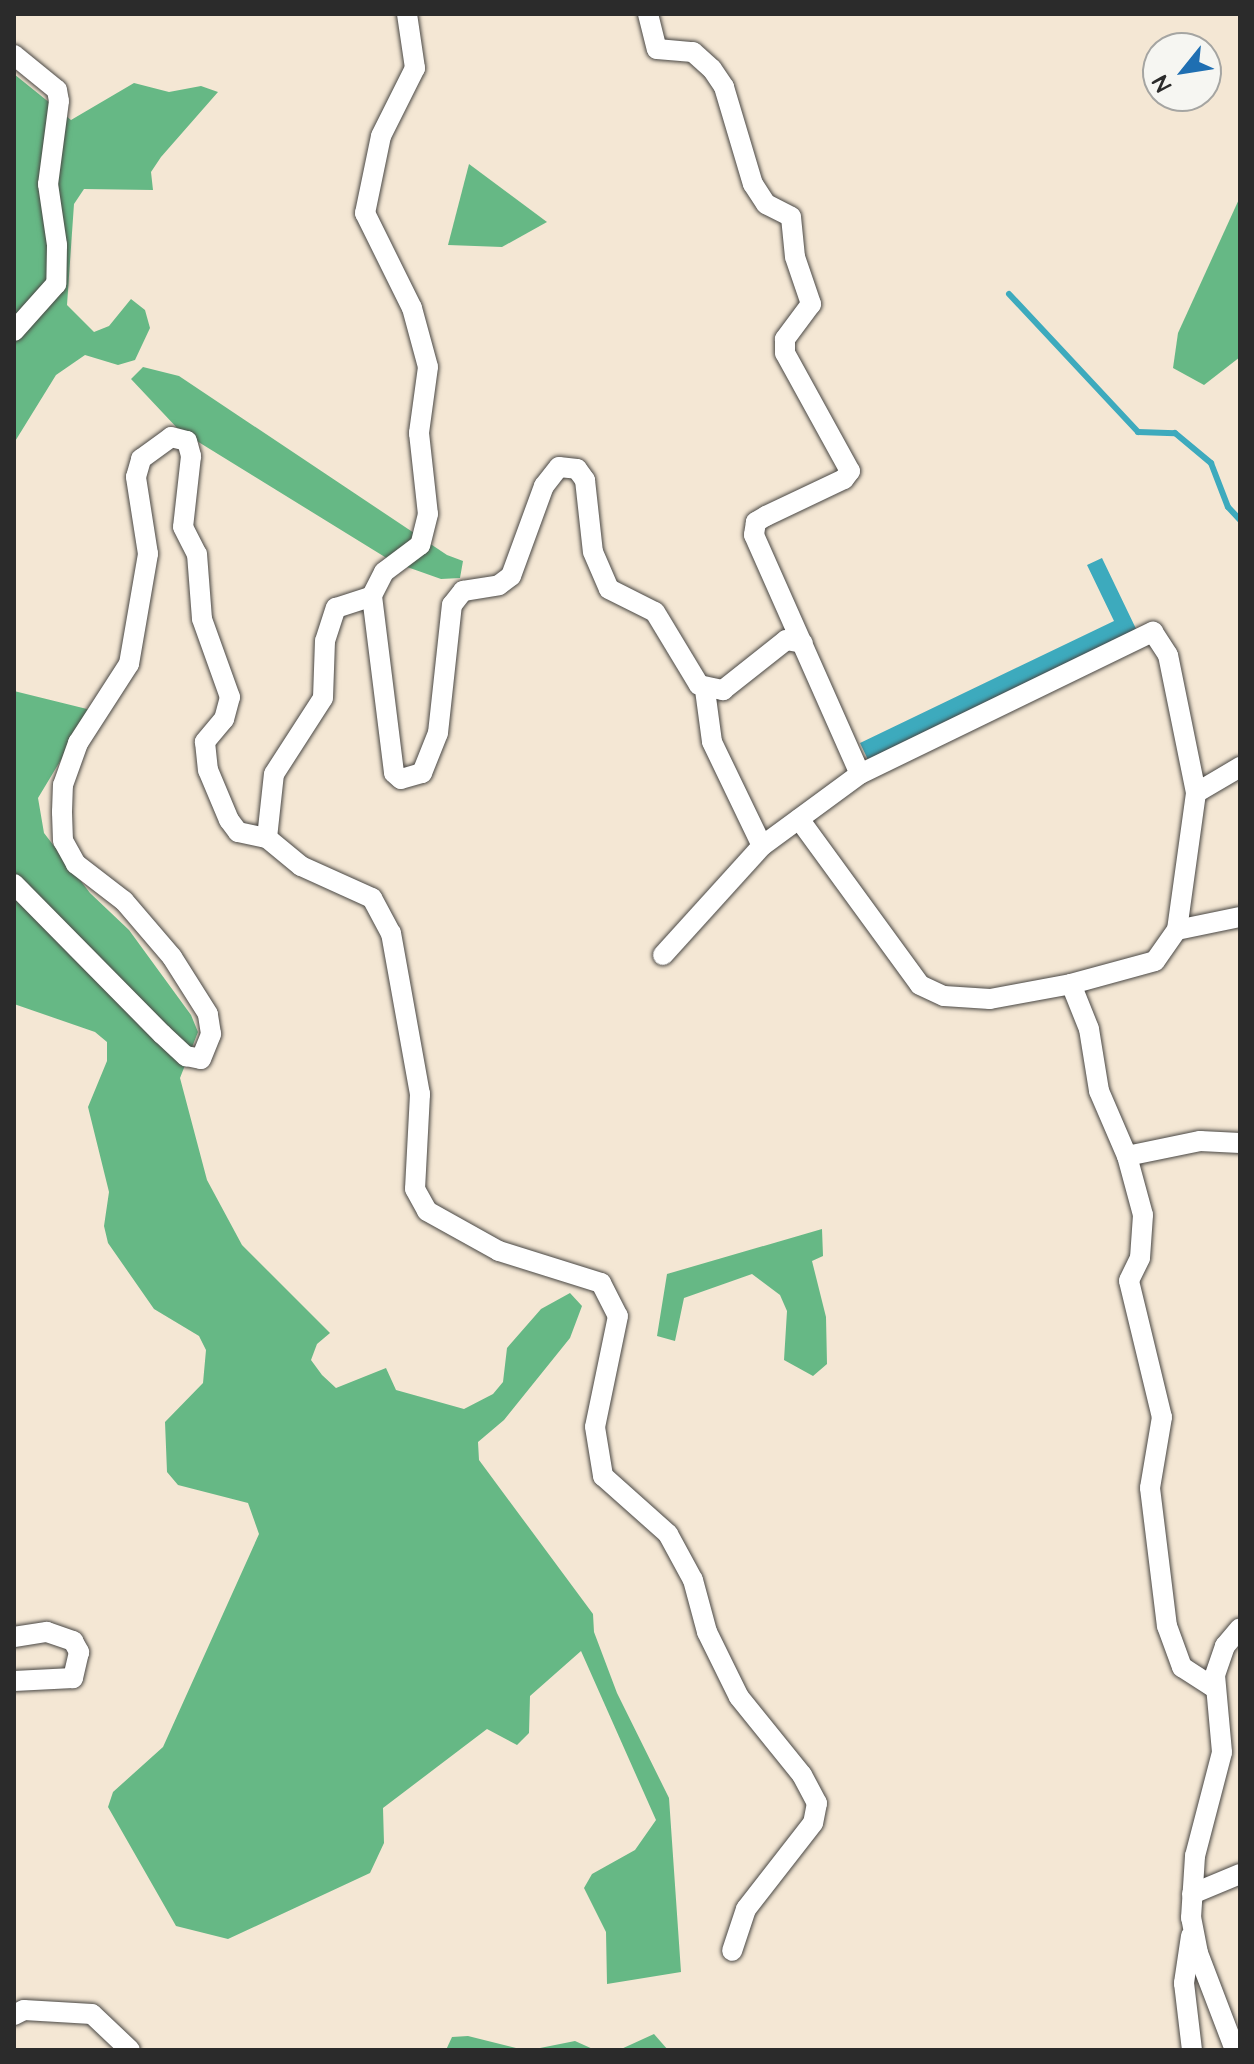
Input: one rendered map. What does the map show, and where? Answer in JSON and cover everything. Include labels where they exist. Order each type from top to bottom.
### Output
[{"type":"street","points":[[407,14],[415,68],[381,136],[365,213],[420,329],[428,367],[419,433],[428,514],[420,545],[384,572],[372,596],[394,773],[415,777],[438,733],[452,605],[463,591],[499,585],[511,576],[544,486],[559,467],[577,469],[585,480],[593,552],[609,589],[655,612],[705,690],[712,742],[762,846]]},
{"type":"street","points":[[648,14],[657,49],[693,52],[724,87],[753,184],[766,204],[791,217],[795,257],[808,286],[811,304],[785,339],[785,353],[850,471],[844,479],[766,516],[754,529],[860,774]]},
{"type":"street","points":[[14,55],[57,90],[59,101],[48,184],[57,245],[56,284],[14,331]]},
{"type":"street","points":[[14,884],[162,1034],[186,1056],[201,1059],[211,1034],[201,1003],[134,912],[76,864],[63,841],[63,785],[78,743],[129,664],[148,554],[136,477],[141,459],[171,437],[187,441],[191,456],[183,527],[197,554],[202,619],[230,697],[224,719],[205,742],[208,770],[238,832],[267,838],[301,866],[372,898],[391,933],[420,1094],[415,1189],[427,1211],[499,1251],[601,1283],[618,1316],[595,1427],[603,1476],[668,1534],[693,1580],[707,1632],[739,1697],[802,1775],[817,1803],[813,1823],[746,1909],[732,1951]]},
{"type":"street","points":[[267,838],[274,774],[323,698],[325,641],[336,608],[372,596]]},
{"type":"street","points":[[663,955],[762,846],[860,774],[1153,632],[1168,655],[1196,793],[1177,930],[1155,961],[1071,984],[990,999],[944,996],[920,985],[799,819]]},
{"type":"street","points":[[705,690],[723,690],[786,640],[803,643]]},
{"type":"street","points":[[1196,793],[1240,767]]},
{"type":"street","points":[[1177,930],[1240,917]]},
{"type":"street","points":[[1071,984],[1089,1029],[1099,1091],[1127,1156],[1143,1215],[1140,1258],[1129,1281],[1162,1417],[1150,1488],[1167,1626],[1182,1667],[1214,1688]]},
{"type":"street","points":[[1127,1156],[1200,1141],[1240,1143]]},
{"type":"street","points":[[1192,2050],[1184,1983],[1192,1932],[1192,1894],[1200,1835],[1222,1752],[1214,1688],[1219,1660],[1240,1628]]},
{"type":"street","points":[[14,1637],[47,1632],[73,1641],[79,1652],[73,1678],[14,1681]]},
{"type":"street","points":[[1192,1894],[1240,1874]]},
{"type":"street","points":[[1192,1932],[1235,2050]]},
{"type":"street","points":[[14,2015],[24,2010],[92,2014],[130,2050]]},
{"type":"green space","points":[[14,74],[71,120],[134,83],[169,92],[201,86],[218,92],[151,172],[153,190],[84,189],[74,204],[67,305],[94,332],[109,326],[131,299],[145,310],[150,328],[135,360],[118,365],[85,355],[56,375],[14,443]]},
{"type":"green space","points":[[469,164],[547,222],[502,247],[448,245]]},
{"type":"green space","points":[[1240,197],[1240,357],[1204,385],[1173,368],[1178,333]]},
{"type":"green space","points":[[143,367],[179,376],[447,555],[463,561],[460,578],[441,579],[393,562],[179,430],[131,379]]},
{"type":"green space","points":[[14,691],[91,710],[38,798],[44,833],[90,893],[129,930],[191,1015],[198,1032],[180,1078],[207,1180],[242,1245],[330,1333],[317,1344],[311,1360],[322,1375],[336,1388],[386,1368],[396,1390],[464,1409],[493,1394],[503,1382],[507,1348],[541,1309],[570,1293],[582,1306],[570,1338],[504,1420],[478,1442],[479,1460],[593,1614],[594,1632],[617,1693],[669,1798],[681,1972],[607,1984],[606,1932],[584,1888],[592,1874],[635,1850],[656,1820],[581,1651],[530,1696],[529,1733],[517,1745],[487,1729],[383,1808],[384,1843],[370,1873],[228,1939],[176,1926],[108,1807],[113,1792],[163,1747],[259,1534],[248,1503],[178,1485],[167,1472],[165,1422],[203,1383],[206,1350],[199,1336],[154,1309],[108,1243],[104,1226],[109,1192],[88,1107],[107,1061],[107,1042],[95,1032],[14,1004]]},
{"type":"green space","points":[[822,1229],[823,1256],[812,1261],[826,1317],[827,1364],[813,1376],[784,1360],[787,1311],[780,1295],[752,1274],[684,1298],[675,1341],[657,1336],[667,1274]]},
{"type":"green space","points":[[654,2034],[668,2050],[619,2050]]},
{"type":"green space","points":[[468,2036],[524,2050],[446,2050],[452,2037]]},
{"type":"green space","points":[[575,2041],[595,2050],[530,2050]]},
{"type":"water","points":[[1102,558],[1139,635],[870,764],[860,743],[1114,621],[1087,565]]},
{"type":"waterway","points":[[1009,294],[1138,432],[1175,433],[1211,463],[1228,507],[1240,520]]}]
